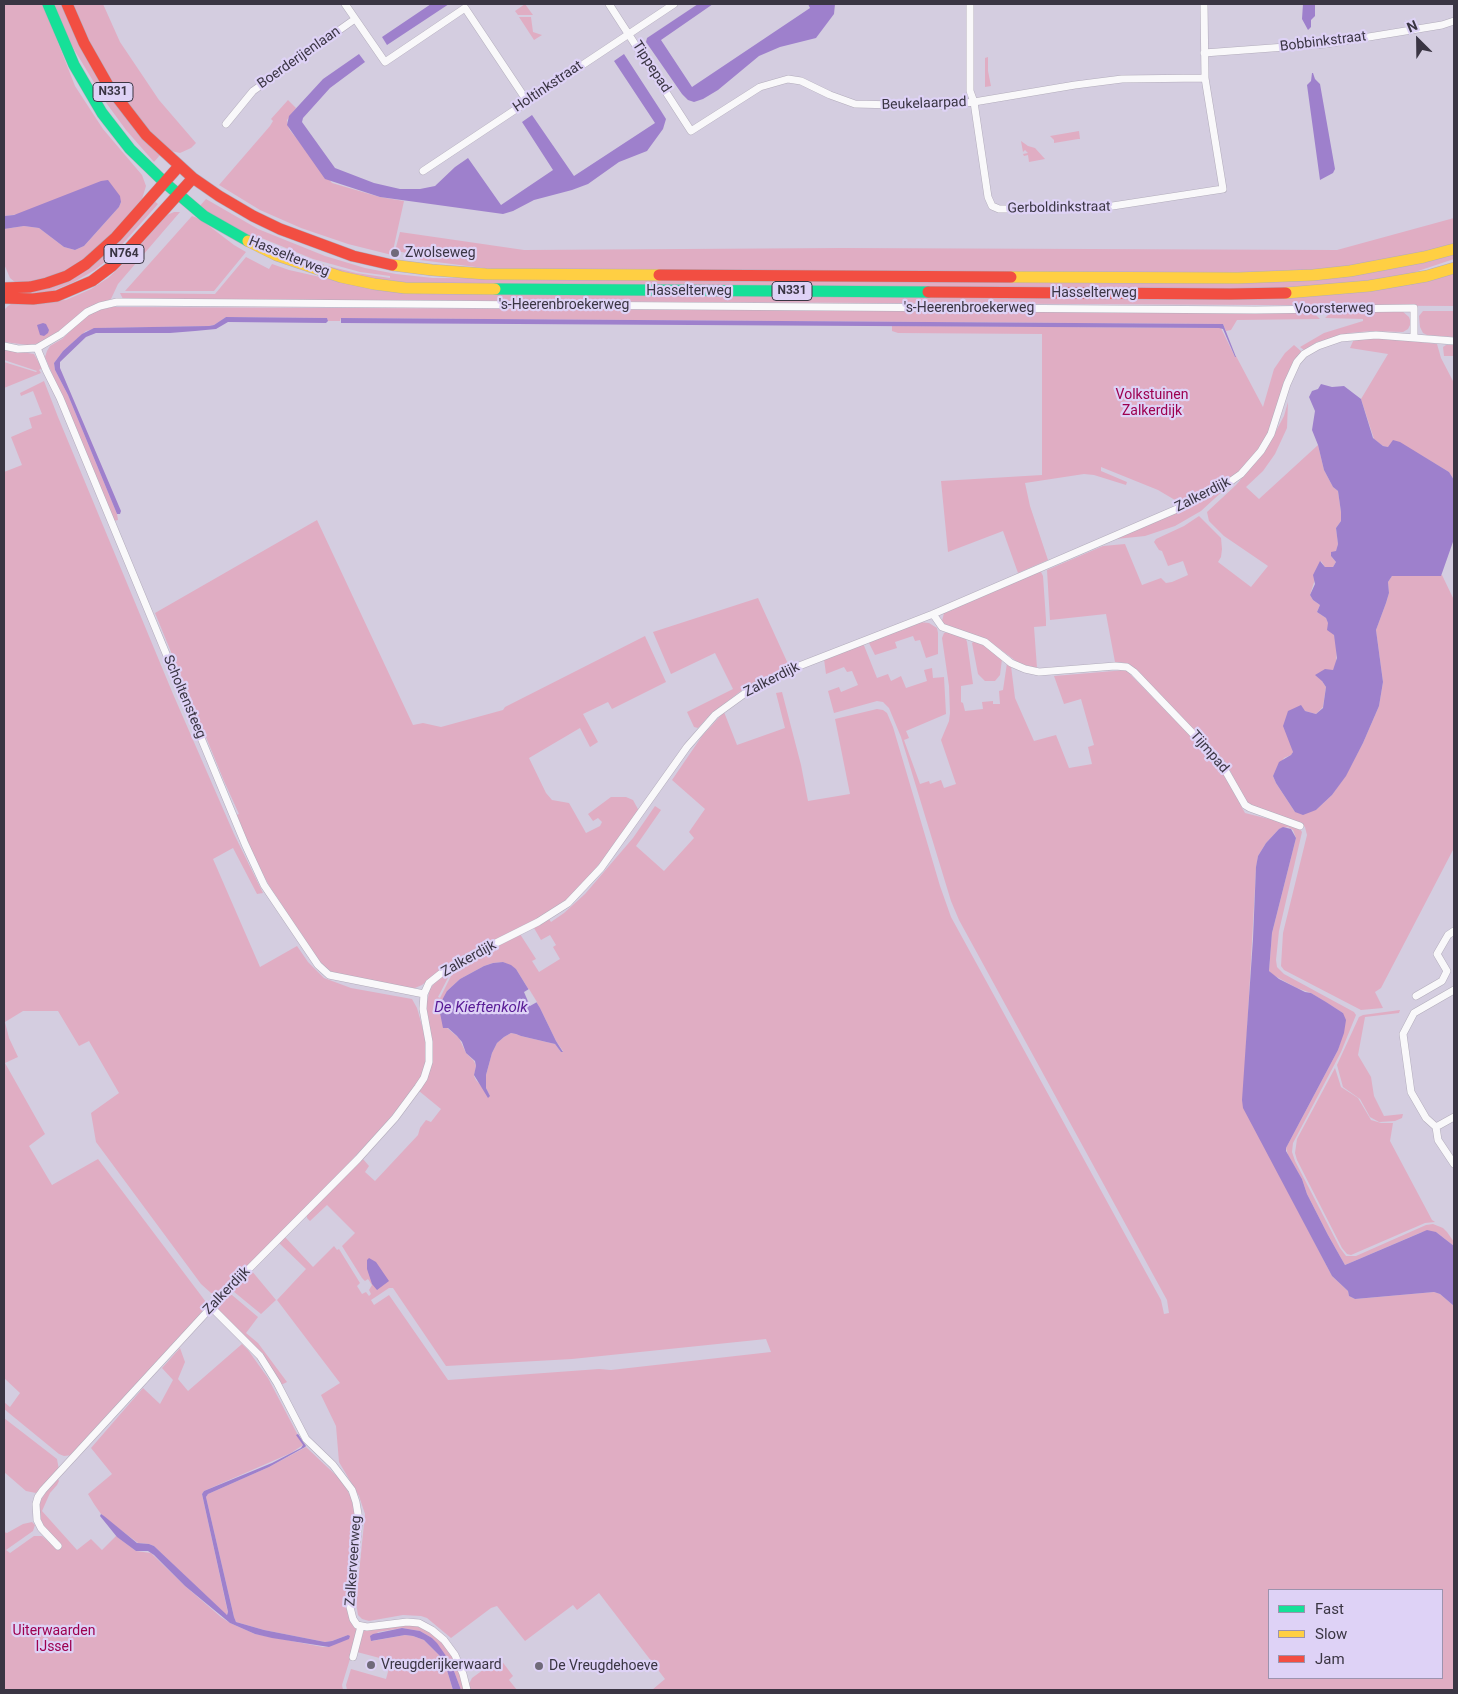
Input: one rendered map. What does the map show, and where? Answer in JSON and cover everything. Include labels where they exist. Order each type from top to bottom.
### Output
[{"type":"main road","name":"Hasselterweg","points":[[48,4],[74,65],[102,113],[130,149],[164,182],[204,216],[235,235],[276,256],[341,278],[405,288],[1255,294],[1305,292],[1369,286],[1427,276],[1454,268]]},
{"type":"main road","name":"Hasselterweg","points":[[67,4],[84,43],[109,87],[146,134],[193,178],[254,216],[280,229],[353,256],[394,265],[486,274],[1280,277],[1350,271],[1424,257],[1454,249]]},
{"type":"main road","points":[[164,182],[179,166]]},
{"type":"main road","points":[[178,195],[193,178]]},
{"type":"main road","name":"N764","points":[[4,288],[30,287],[47,283],[67,276],[86,264],[116,237],[164,182]]},
{"type":"main road","name":"N764","points":[[4,298],[33,299],[57,296],[92,281],[112,266],[178,195]]},
{"type":"street","points":[[345,4],[385,62],[465,8],[527,101]]},
{"type":"street","name":"Tippepad","points":[[609,4],[691,131]]},
{"type":"street","name":"Holtinkstraat","points":[[423,171],[674,4]]},
{"type":"street","name":"Gerboldinkstraat","points":[[970,4],[970,91],[974,102],[988,197],[992,206],[999,209],[1105,208],[1223,189],[1205,78],[1204,4]]},
{"type":"street","name":"Boerderijenlaan","points":[[226,124],[253,91],[355,19]]},
{"type":"street","name":"Bobbinkstraat","points":[[1204,53],[1326,44],[1442,25],[1454,21]]},
{"type":"street","name":"Bobbinkstraat","points":[[1442,25],[1454,25]]},
{"type":"street","name":"Beukelaarpad","points":[[691,131],[760,87],[788,79],[801,80],[830,95],[855,104],[938,106],[1122,79],[1205,78]]},
{"type":"street","name":"'s-Heerenbroekerweg","points":[[37,348],[62,334],[87,312],[100,306],[117,302],[1255,310]]},
{"type":"street","name":"Voorsterweg","points":[[1255,310],[1414,308],[1414,338]]},
{"type":"street","name":"Zalkerdijk","points":[[58,1546],[41,1528],[37,1520],[38,1497],[211,1307],[358,1159],[395,1118],[418,1087],[427,1069],[430,1055],[424,994],[430,983],[444,971],[487,947],[552,915],[578,893],[615,850],[695,736],[714,715],[755,686],[794,668],[933,614],[1177,509],[1233,480],[1252,463],[1271,434],[1291,373],[1297,362],[1310,349],[1341,338],[1358,335],[1454,341]]},
{"type":"street","points":[[4,346],[18,349],[37,348]]},
{"type":"street","name":"Scholtensteeg","points":[[37,348],[68,416],[241,834],[264,885],[318,965],[329,975],[424,994]]},
{"type":"street","name":"Tijmpad","points":[[933,614],[942,627],[985,642],[1011,663],[1025,669],[1039,672],[1127,667],[1134,672],[1221,763],[1245,804],[1250,808],[1300,826]]},
{"type":"street","points":[[1416,996],[1442,981],[1446,971],[1437,954],[1448,935],[1454,931]]},
{"type":"street","points":[[1454,990],[1414,1012],[1403,1034],[1410,1092],[1426,1118],[1436,1127],[1438,1140],[1454,1164]]},
{"type":"street","points":[[1436,1127],[1454,1117]]},
{"type":"street","name":"Zalkerveerweg","points":[[211,1307],[260,1356],[277,1383],[306,1439],[333,1465],[352,1490],[359,1520],[350,1607],[352,1619],[357,1625],[367,1627],[413,1622],[432,1630],[444,1640],[455,1655],[467,1690]]},
{"type":"street","points":[[353,1657],[361,1626]]},
{"type":"green space","points":[[4,4],[43,4],[75,86],[103,129],[142,175],[146,186],[142,199],[91,258],[46,281],[16,283],[10,278],[4,264],[4,229],[24,226],[39,228],[64,247],[75,250],[84,246],[119,207],[121,202],[4,216]]},
{"type":"green space","points":[[53,4],[62,4],[74,32],[160,155],[154,162],[126,130],[107,104],[66,36]]},
{"type":"green space","points":[[72,4],[103,4],[120,42],[159,100],[196,143],[191,148],[180,153],[171,151],[145,126],[127,104],[97,58]]},
{"type":"green space","points":[[525,4],[533,15],[518,15],[515,11]]},
{"type":"green space","points":[[519,17],[531,17],[533,32],[542,35],[534,40]]},
{"type":"green space","points":[[988,57],[991,86],[985,87],[985,58]]},
{"type":"green space","points":[[288,100],[296,108],[287,120],[289,129],[332,183],[380,197],[404,201],[392,255],[348,244],[301,228],[260,210],[219,185],[270,126],[273,121],[271,119]]},
{"type":"green space","points":[[1079,131],[1080,139],[1054,143],[1050,136]]},
{"type":"green space","points":[[1021,141],[1035,148],[1045,159],[1029,162],[1028,155],[1024,156],[1023,154],[1028,153],[1025,150],[1023,152]]},
{"type":"green space","points":[[152,199],[158,204],[112,256],[95,270],[74,282],[47,293],[25,296],[16,290],[64,279]]},
{"type":"green space","points":[[206,199],[258,229],[325,256],[365,268],[433,278],[1256,283],[1454,254],[1454,259],[1400,277],[1284,289],[417,284],[363,277],[308,263],[245,236],[199,207]],"holes":[[[259,237],[313,259],[360,272],[390,276],[390,278],[356,273],[316,263],[257,239]]]},
{"type":"green space","points":[[180,212],[118,284],[111,299],[85,309],[62,329],[41,343],[28,345],[4,342],[4,310],[8,306],[11,304],[66,300],[91,289],[108,278],[121,266],[167,215]]},
{"type":"green space","points":[[192,216],[200,219],[246,252],[214,291],[125,291]]},
{"type":"green space","points":[[1454,218],[1454,244],[1359,265],[1283,273],[492,269],[420,260],[420,255],[395,251],[400,232],[524,250],[842,248],[1337,250]]},
{"type":"green space","points":[[246,257],[269,269],[272,264],[289,270],[365,287],[1246,298],[1454,273],[1454,306],[123,299],[120,293],[215,294]]},
{"type":"green space","points":[[112,307],[1313,312],[1320,319],[1237,320],[1231,330],[1226,331],[1223,324],[341,318],[340,321],[328,321],[327,318],[226,317],[209,326],[98,328],[86,331],[63,351],[54,363],[55,370],[68,395],[117,514],[118,520],[114,521],[45,357],[50,346],[62,339],[85,317],[99,310]]},
{"type":"green space","points":[[1402,311],[1409,317],[1411,323],[1408,329],[1403,332],[1371,331],[1350,333],[1317,342],[1304,350],[1300,347],[1324,333],[1363,321],[1363,319],[1325,318],[1331,312]]},
{"type":"green space","points":[[1423,311],[1454,311],[1454,337],[1423,333],[1420,327],[1419,316]]},
{"type":"green space","name":"Volkstuinen Zalkerdijk","points":[[892,326],[1221,328],[1263,407],[1274,369],[1285,353],[1294,345],[1302,352],[1290,368],[1269,432],[1260,448],[1241,471],[1230,479],[1184,503],[1180,503],[1158,490],[1101,467],[1101,471],[1127,482],[1126,485],[1094,475],[1084,474],[1025,483],[1030,506],[1048,560],[1018,573],[1003,531],[948,552],[941,481],[1042,475],[1042,334],[898,333],[892,331]]},
{"type":"green space","points":[[1354,339],[1396,339],[1437,344],[1441,358],[1454,383],[1454,480],[1449,472],[1419,454],[1383,446],[1374,439],[1361,399],[1388,354],[1350,348]]},
{"type":"green space","points":[[1454,345],[1454,356],[1444,356],[1443,347]]},
{"type":"green space","points":[[4,349],[34,354],[42,368],[39,370],[41,373],[4,388],[4,362],[37,371],[4,360]]},
{"type":"green space","points":[[44,381],[173,694],[234,834],[263,893],[257,894],[233,848],[213,859],[260,967],[297,946],[308,962],[324,978],[351,988],[412,999],[417,1008],[426,1040],[426,1067],[416,1087],[379,1131],[315,1199],[218,1295],[211,1293],[201,1284],[96,1142],[91,1113],[119,1093],[89,1041],[79,1046],[58,1011],[23,1011],[5,1022],[9,1038],[18,1057],[5,1063],[45,1134],[29,1146],[52,1185],[98,1159],[209,1306],[73,1455],[64,1456],[59,1454],[4,1409],[4,1402],[10,1407],[20,1393],[4,1378],[4,472],[22,465],[11,437],[32,428],[29,418],[42,414],[33,391],[21,396],[20,393]]},
{"type":"green space","points":[[1288,402],[1287,428],[1275,454],[1263,471],[1246,487],[1259,499],[1318,445],[1324,470],[1333,487],[1338,491],[1341,512],[1341,521],[1336,528],[1338,544],[1336,552],[1331,552],[1331,556],[1336,562],[1333,567],[1325,567],[1321,561],[1310,595],[1320,605],[1317,612],[1326,618],[1334,635],[1337,646],[1336,665],[1322,681],[1326,687],[1323,707],[1316,714],[1305,711],[1292,747],[1293,752],[1284,758],[1273,776],[1295,812],[1316,810],[1332,795],[1346,775],[1363,743],[1379,706],[1383,682],[1376,630],[1389,593],[1388,582],[1392,576],[1442,575],[1454,600],[1454,848],[1381,988],[1375,992],[1383,1008],[1361,1010],[1284,970],[1281,966],[1283,933],[1307,835],[1305,827],[1249,804],[1243,798],[1227,764],[1133,667],[1126,663],[1115,662],[1106,614],[1050,620],[1047,570],[1103,546],[1125,544],[1142,585],[1161,578],[1166,583],[1172,582],[1188,575],[1183,561],[1168,566],[1162,551],[1159,550],[1154,542],[1156,539],[1184,526],[1199,516],[1221,538],[1221,557],[1218,562],[1251,587],[1268,566],[1224,536],[1209,521],[1207,512],[1236,485],[1267,448],[1284,416]]},
{"type":"green space","points":[[1226,488],[1201,511],[1175,526],[1145,536],[1116,539]]},
{"type":"green space","points":[[317,520],[413,725],[423,723],[441,727],[503,710],[505,707],[645,636],[666,682],[612,709],[608,702],[583,714],[598,742],[590,747],[580,728],[529,758],[546,793],[552,800],[569,803],[586,833],[600,826],[602,822],[598,818],[593,821],[588,814],[611,797],[626,797],[633,800],[639,811],[606,856],[570,898],[548,914],[451,962],[422,985],[415,988],[401,987],[333,973],[322,965],[270,887],[254,858],[236,815],[239,814],[155,613]]},
{"type":"green space","points":[[1038,571],[1043,576],[1046,626],[1034,627],[1037,668],[1020,664],[989,641],[946,626],[942,621],[944,613]]},
{"type":"green space","points":[[758,598],[789,666],[742,690],[708,717],[698,728],[694,727],[687,712],[733,689],[715,653],[671,674],[653,632]]},
{"type":"green space","points":[[919,622],[929,623],[937,628],[938,654],[926,658],[920,640],[915,641],[913,636],[895,642],[897,648],[875,655],[868,641]]},
{"type":"green space","points":[[948,632],[965,637],[967,642],[973,684],[961,686],[961,702],[965,711],[983,709],[982,702],[993,701],[993,704],[1000,704],[999,691],[1003,690],[1007,663],[1011,666],[1015,698],[1034,741],[1056,735],[1069,768],[1092,764],[1088,747],[1094,745],[1081,699],[1064,704],[1054,676],[1126,670],[1218,764],[1245,813],[1285,823],[1300,829],[1302,832],[1279,931],[1277,967],[1284,974],[1354,1012],[1356,1015],[1341,1052],[1293,1143],[1292,1152],[1295,1161],[1340,1248],[1346,1256],[1356,1256],[1426,1225],[1433,1224],[1447,1232],[1454,1242],[1454,1246],[1436,1232],[1422,1232],[1345,1265],[1288,1155],[1286,1148],[1338,1050],[1341,1040],[1343,1013],[1311,993],[1297,988],[1269,971],[1272,933],[1296,838],[1293,830],[1288,827],[1279,829],[1266,843],[1258,856],[1243,1105],[1332,1276],[1348,1291],[1349,1296],[1355,1299],[1434,1292],[1440,1294],[1454,1306],[1454,1690],[652,1690],[665,1679],[599,1593],[577,1610],[573,1605],[525,1641],[497,1606],[491,1608],[451,1638],[427,1618],[421,1616],[403,1615],[369,1621],[362,1619],[358,1615],[356,1603],[365,1514],[359,1496],[339,1462],[336,1426],[321,1395],[340,1383],[277,1300],[306,1269],[279,1243],[285,1237],[313,1267],[334,1246],[337,1250],[339,1249],[360,1283],[357,1286],[362,1294],[366,1292],[369,1296],[371,1294],[369,1290],[372,1285],[368,1279],[365,1281],[362,1278],[342,1246],[355,1233],[327,1205],[310,1221],[307,1215],[363,1159],[369,1166],[365,1172],[375,1181],[418,1135],[420,1128],[426,1120],[431,1122],[441,1109],[419,1091],[432,1062],[433,1055],[426,1006],[430,989],[436,981],[452,970],[438,997],[440,998],[455,968],[520,934],[536,959],[532,961],[539,972],[560,959],[553,947],[556,945],[550,935],[541,940],[534,928],[549,919],[551,922],[585,894],[633,838],[655,806],[661,810],[636,846],[664,871],[694,838],[689,832],[705,809],[672,780],[702,736],[724,712],[737,745],[785,728],[776,693],[782,692],[801,765],[808,801],[850,794],[835,719],[877,709],[887,713],[893,727],[951,917],[1161,1300],[1164,1314],[1169,1313],[1167,1300],[959,920],[951,901],[901,737],[889,708],[883,702],[877,701],[834,713],[828,691],[839,687],[841,692],[858,685],[852,671],[847,672],[844,667],[826,674],[824,659],[863,643],[877,678],[888,674],[891,681],[901,676],[906,688],[927,681],[924,670],[932,668],[933,678],[944,677],[946,714],[906,731],[909,738],[904,740],[920,784],[929,781],[930,784],[941,780],[944,788],[956,784],[941,740],[949,721],[950,713],[949,686],[942,638],[944,633]],"holes":[[[503,962],[516,969],[563,1051],[561,1052],[555,1044],[516,1034],[511,1033],[504,1037],[497,1043],[492,1053],[486,1075],[486,1088],[490,1096],[474,1076],[476,1066],[474,1061],[466,1053],[459,1038],[446,1027],[447,991],[460,979],[493,963]],[[389,1288],[393,1288],[446,1366],[572,1359],[766,1339],[771,1352],[611,1370],[599,1369],[448,1380],[389,1295],[374,1305],[371,1300]]]},
{"type":"green space","points":[[975,640],[989,648],[1002,659],[1000,675],[995,681],[985,681],[978,674],[972,643]]},
{"type":"green space","points":[[1400,1010],[1399,1013],[1365,1017],[1358,1055],[1371,1077],[1374,1096],[1384,1116],[1403,1114],[1402,1118],[1395,1121],[1379,1122],[1370,1117],[1360,1099],[1343,1087],[1337,1065],[1359,1017]]},
{"type":"green space","points":[[1335,1068],[1341,1087],[1358,1098],[1371,1120],[1381,1123],[1393,1123],[1390,1141],[1432,1220],[1435,1222],[1425,1223],[1351,1255],[1347,1254],[1342,1248],[1295,1153],[1297,1139]]},
{"type":"green space","points":[[251,1270],[276,1300],[261,1314],[233,1291],[233,1287]]},
{"type":"green space","points":[[227,1294],[232,1295],[258,1317],[246,1333],[258,1343],[287,1382],[281,1385],[218,1311],[218,1304]]},
{"type":"green space","points":[[242,1344],[268,1378],[303,1445],[291,1453],[204,1491],[202,1494],[228,1613],[226,1615],[154,1546],[138,1543],[101,1514],[88,1494],[112,1474],[91,1448],[143,1388],[160,1404],[173,1380],[162,1368],[180,1348],[185,1362],[178,1379],[188,1391]]},
{"type":"green space","points":[[4,1418],[57,1459],[59,1470],[36,1493],[26,1491],[4,1472]]},
{"type":"green space","name":"Uiterwaarden IJssel","points":[[306,1447],[342,1481],[351,1497],[354,1508],[354,1528],[345,1602],[350,1621],[358,1633],[342,1685],[343,1690],[4,1690],[4,1532],[7,1533],[23,1524],[32,1522],[35,1525],[33,1531],[6,1550],[10,1553],[34,1536],[42,1536],[58,1550],[61,1546],[48,1534],[41,1522],[39,1503],[58,1479],[57,1485],[50,1493],[42,1511],[77,1550],[91,1539],[102,1550],[116,1536],[136,1551],[151,1553],[221,1617],[255,1634],[323,1647],[329,1647],[348,1635],[325,1642],[264,1630],[236,1622],[206,1497],[208,1494],[269,1467]]},
{"type":"green space","points":[[396,1625],[415,1625],[425,1628],[439,1638],[457,1663],[465,1690],[461,1690],[451,1663],[432,1638],[420,1631],[402,1628],[378,1632],[372,1641],[405,1635],[424,1640],[439,1655],[446,1667],[453,1690],[347,1690],[346,1685],[351,1669],[386,1679],[391,1661],[357,1652],[364,1630]]},
{"type":"green space","points":[[498,1659],[501,1660],[513,1676],[509,1680],[517,1690],[469,1690],[468,1686],[472,1678]]},
{"type":"water","points":[[431,4],[449,4],[387,45],[382,37]]},
{"type":"water","points":[[698,4],[713,4],[661,40],[692,87],[810,8],[808,4],[835,4],[834,14],[816,38],[780,47],[759,56],[718,90],[694,102],[688,100],[682,94],[646,42],[647,38]]},
{"type":"water","points":[[1303,4],[1315,4],[1315,16],[1311,20],[1311,27],[1308,30],[1302,19]]},
{"type":"water","points":[[359,54],[365,62],[330,88],[303,118],[302,122],[335,168],[374,183],[400,189],[420,189],[435,186],[455,167],[468,158],[501,205],[553,170],[522,122],[532,115],[574,176],[655,123],[614,61],[624,54],[666,119],[663,129],[647,151],[619,162],[588,184],[534,200],[503,214],[380,197],[325,179],[287,125],[289,116],[323,79]]},
{"type":"water","points":[[1312,73],[1320,84],[1335,169],[1333,173],[1320,180],[1307,85],[1311,81]]},
{"type":"water","points":[[108,180],[120,196],[121,202],[119,207],[84,246],[75,250],[64,247],[39,228],[24,226],[4,229],[4,216],[14,215],[101,181]]},
{"type":"water","points":[[226,317],[327,318],[328,321],[326,323],[228,322],[216,329],[195,331],[96,333],[86,337],[60,362],[60,368],[121,511],[120,514],[117,514],[68,395],[55,370],[54,363],[63,351],[82,334],[94,328],[209,326]]},
{"type":"water","points":[[341,318],[1223,324],[1236,357],[1223,329],[1219,328],[341,323]]},
{"type":"water","points":[[46,324],[49,330],[44,336],[40,335],[37,325]]},
{"type":"water","points":[[1321,384],[1332,387],[1344,386],[1361,399],[1373,438],[1383,446],[1388,447],[1393,440],[1400,442],[1449,472],[1454,480],[1454,539],[1441,576],[1392,576],[1388,582],[1389,593],[1376,630],[1383,682],[1379,706],[1346,776],[1332,795],[1316,810],[1303,815],[1295,812],[1273,776],[1279,762],[1293,752],[1283,726],[1288,711],[1301,705],[1305,711],[1316,714],[1323,708],[1326,687],[1315,675],[1325,669],[1333,670],[1337,658],[1334,635],[1327,630],[1328,623],[1326,618],[1317,612],[1320,605],[1310,595],[1315,584],[1313,575],[1320,561],[1325,567],[1333,567],[1336,562],[1331,556],[1331,552],[1336,551],[1338,544],[1336,528],[1341,521],[1338,491],[1333,487],[1324,470],[1312,430],[1315,411],[1309,397],[1312,391],[1318,389]]},
{"type":"water","points":[[1283,827],[1291,829],[1296,838],[1272,933],[1269,971],[1279,979],[1326,1002],[1343,1013],[1346,1020],[1338,1050],[1286,1151],[1345,1265],[1427,1230],[1436,1232],[1454,1246],[1454,1306],[1440,1294],[1434,1292],[1355,1299],[1349,1296],[1348,1291],[1332,1276],[1243,1108],[1256,867],[1258,856],[1266,843]]},
{"type":"water","name":"De Kieftenkolk","points":[[503,962],[516,969],[540,1008],[563,1052],[555,1044],[516,1034],[511,1033],[504,1037],[497,1043],[492,1053],[486,1075],[486,1088],[490,1096],[488,1098],[474,1075],[475,1061],[466,1053],[462,1042],[457,1036],[448,1028],[443,1028],[440,1013],[441,1002],[447,991],[460,979],[484,966]]},
{"type":"water","points":[[369,1258],[376,1262],[389,1281],[377,1290],[372,1284],[367,1269],[367,1260]]},
{"type":"water","points":[[298,1434],[305,1447],[269,1467],[208,1494],[206,1497],[236,1622],[264,1630],[325,1642],[350,1636],[349,1639],[329,1647],[255,1634],[230,1623],[185,1586],[154,1555],[148,1551],[136,1551],[117,1537],[100,1516],[101,1514],[104,1516],[137,1543],[154,1546],[227,1615],[228,1612],[202,1494],[204,1491],[272,1463],[301,1448],[303,1445],[296,1435]]},
{"type":"water","points":[[402,1628],[420,1631],[437,1643],[451,1663],[461,1690],[453,1690],[446,1667],[439,1655],[424,1640],[405,1635],[371,1641],[370,1636],[373,1634]]},
{"type":"pier","points":[[529,989],[537,1002],[530,1006],[524,992]]},
{"type":"traffic: fast","points":[[48,4],[74,65],[102,113],[130,149],[164,182],[204,216],[248,241]]},
{"type":"traffic: fast","points":[[495,289],[928,292]]},
{"type":"traffic: slow","points":[[248,241],[276,255],[341,277],[374,284],[405,288],[495,289]]},
{"type":"traffic: slow","points":[[1011,277],[1238,278],[1313,275],[1350,271],[1424,257],[1454,249]]},
{"type":"traffic: slow","points":[[392,265],[486,274],[659,275]]},
{"type":"traffic: slow","points":[[1286,293],[1369,286],[1427,276],[1454,268]]},
{"type":"traffic: jam","points":[[67,4],[84,43],[109,87],[146,135],[193,178],[253,216],[280,229],[353,256],[392,265]]},
{"type":"traffic: jam","points":[[4,288],[30,287],[47,283],[67,276],[86,264],[116,237],[179,166]]},
{"type":"traffic: jam","points":[[4,298],[33,299],[57,296],[92,281],[123,255],[193,178]]},
{"type":"traffic: jam","points":[[659,275],[1011,277]]},
{"type":"traffic: jam","points":[[928,292],[1286,293]]},
{"type":"place","name":"Zwolseweg","points":[[395,253]]},
{"type":"place","name":"Vreugderijkerwaard","points":[[371,1665]]},
{"type":"place","name":"De Vreugdehoeve","points":[[539,1666]]}]
